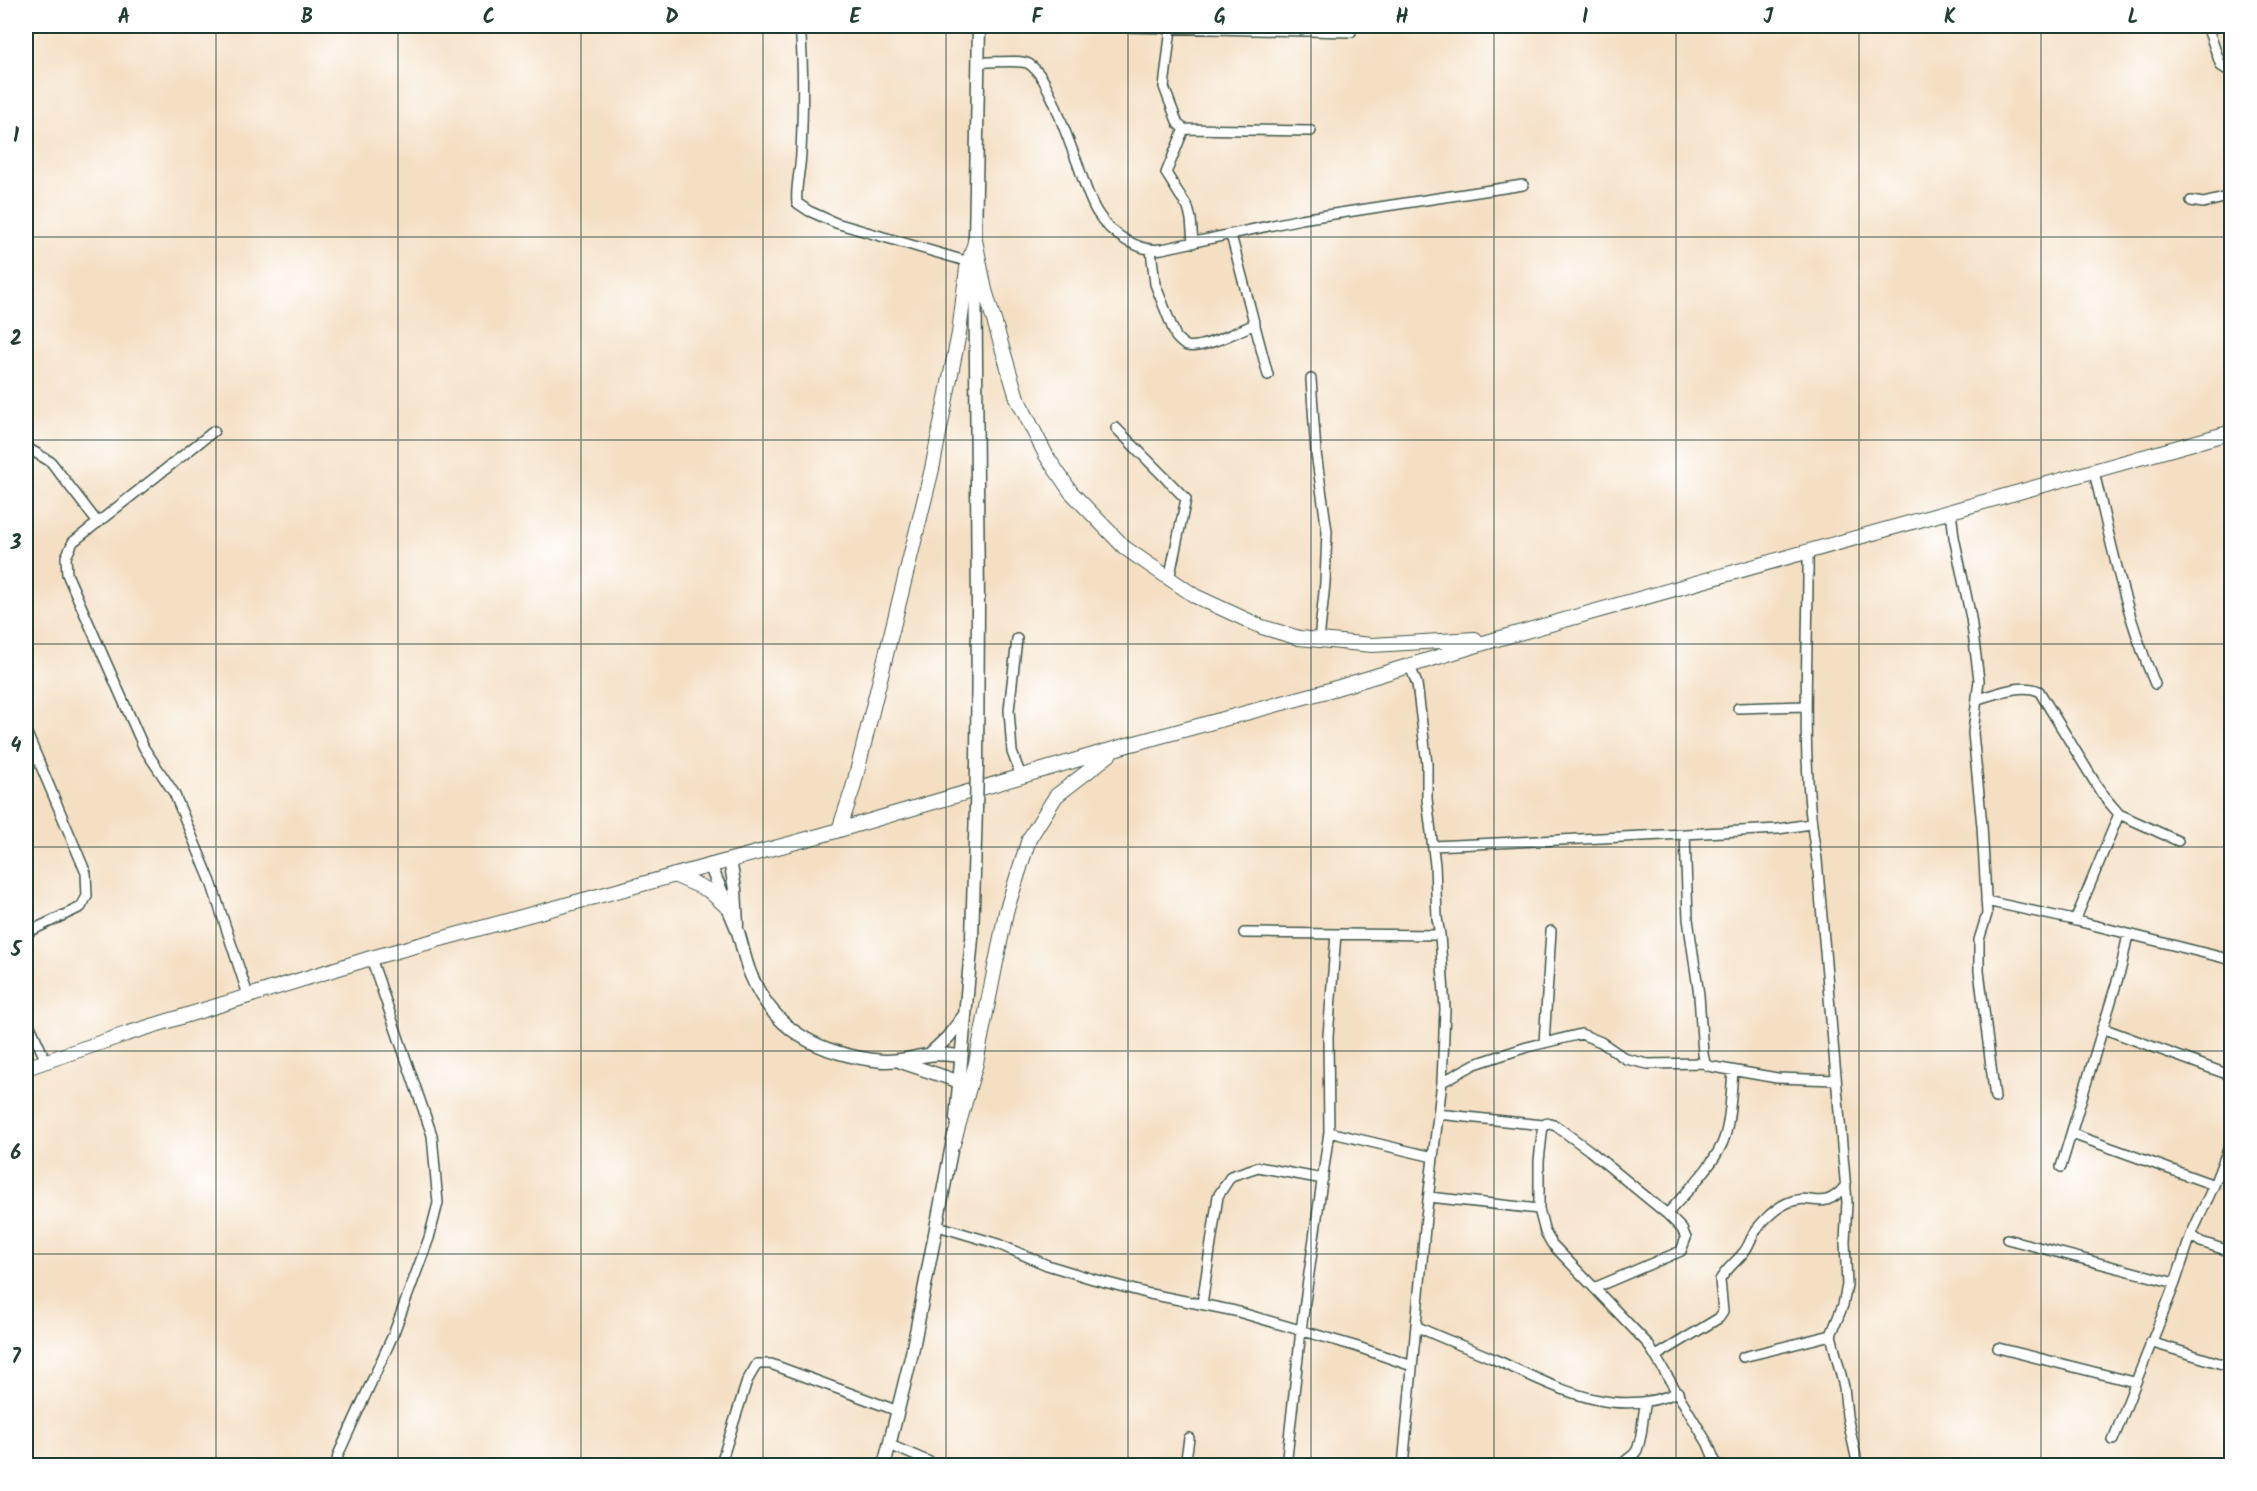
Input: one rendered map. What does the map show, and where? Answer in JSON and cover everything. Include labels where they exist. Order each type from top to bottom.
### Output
[{"type":"main road","points":[[839,830],[853,788],[932,469],[959,333],[969,262],[975,240]]},
{"type":"main road","points":[[975,240],[985,290],[1017,398],[1047,457],[1071,492],[1125,548],[1195,596],[1262,627],[1299,638],[1372,645],[1497,639]]},
{"type":"main road","points":[[26,1068],[248,995],[371,958],[839,830],[1497,639],[2232,432]]},
{"type":"main road","points":[[953,1144],[976,1063],[1006,912],[1029,839],[1056,796],[1101,759],[1124,746]]},
{"type":"main road","points":[[674,875],[708,890],[726,906]]},
{"type":"street","points":[[800,26],[803,117],[797,203],[836,223],[969,262]]},
{"type":"street","points":[[884,1466],[912,1353],[953,1144],[972,938],[977,766],[975,240],[979,26]]},
{"type":"street","points":[[1078,26],[1351,32]]},
{"type":"street","points":[[2207,26],[2221,66],[2232,73]]},
{"type":"street","points":[[1171,28],[1164,87],[1178,124],[1184,129],[1311,131]]},
{"type":"street","points":[[979,62],[998,63],[1020,60],[1030,64],[1037,71],[1049,91],[1087,196],[1114,233],[1140,248],[1151,250],[1312,217],[1522,185]]},
{"type":"street","points":[[1184,129],[1166,173],[1188,208],[1192,243]]},
{"type":"street","points":[[2191,201],[2203,203],[2232,196]]},
{"type":"street","points":[[1231,235],[1268,375]]},
{"type":"street","points":[[1151,250],[1155,284],[1176,337],[1182,344],[1200,345],[1255,324]]},
{"type":"street","points":[[1311,379],[1316,453],[1327,531],[1325,583],[1319,640]]},
{"type":"street","points":[[1116,428],[1186,499],[1169,579]]},
{"type":"street","points":[[214,431],[74,542],[66,557],[67,574],[144,748],[174,794],[211,882],[248,995]]},
{"type":"street","points":[[26,447],[51,462],[98,523]]},
{"type":"street","points":[[2094,472],[2121,584],[2142,653],[2155,684]]},
{"type":"street","points":[[1951,511],[1978,664],[1978,699],[1973,733],[1982,826],[1987,914],[1980,940],[1979,971],[1995,1098]]},
{"type":"street","points":[[1808,551],[1805,706],[1810,824],[1817,860],[1847,1202],[1845,1242],[1847,1285],[1843,1305],[1832,1335],[1858,1466]]},
{"type":"street","points":[[1017,639],[1009,710],[1012,753],[1021,776]]},
{"type":"street","points":[[1403,1466],[1442,1082],[1445,1009],[1433,846],[1427,799],[1427,764],[1417,684],[1410,666]]},
{"type":"street","points":[[1978,699],[2031,687],[2039,691],[2102,794],[2119,814],[2178,841]]},
{"type":"street","points":[[1738,708],[1805,706]]},
{"type":"street","points":[[26,731],[86,873],[87,896],[81,907],[26,933]]},
{"type":"street","points":[[2075,921],[2119,814]]},
{"type":"street","points":[[1433,846],[1778,829],[1810,824]]},
{"type":"street","points":[[1685,834],[1689,927],[1699,995],[1705,1063]]},
{"type":"street","points":[[730,860],[736,898],[737,929]]},
{"type":"street","points":[[710,865],[737,929],[750,972],[763,999],[776,1017],[798,1036],[825,1049],[883,1061],[899,1061],[929,1054],[960,1056]]},
{"type":"street","points":[[1986,901],[2232,960]]},
{"type":"street","points":[[1544,1043],[1551,931]]},
{"type":"street","points":[[1244,933],[1440,935]]},
{"type":"street","points":[[1286,1466],[1301,1330],[1329,1132],[1328,1036],[1336,934]]},
{"type":"street","points":[[2061,1167],[2121,968],[2128,934]]},
{"type":"street","points":[[336,1466],[338,1455],[393,1335],[429,1238],[438,1203],[432,1135],[371,958]]},
{"type":"street","points":[[929,1054],[965,1015]]},
{"type":"street","points":[[26,1017],[46,1061]]},
{"type":"street","points":[[2102,1028],[2232,1076]]},
{"type":"street","points":[[1442,1082],[1475,1064],[1581,1034],[1602,1042],[1626,1059],[1648,1064],[1705,1063],[1708,1066],[1777,1078],[1836,1080]]},
{"type":"street","points":[[899,1061],[960,1082]]},
{"type":"street","points":[[1667,1214],[1712,1160],[1724,1138],[1730,1108],[1733,1071]]},
{"type":"street","points":[[1438,1114],[1543,1125],[1547,1123],[1556,1126],[1589,1150],[1682,1229],[1686,1238],[1681,1251],[1594,1288]]},
{"type":"street","points":[[1543,1125],[1539,1161],[1539,1209],[1545,1232],[1552,1245],[1632,1326],[1656,1356],[1708,1444],[1717,1466]]},
{"type":"street","points":[[1329,1132],[1433,1157]]},
{"type":"street","points":[[2072,1134],[2214,1185]]},
{"type":"street","points":[[2113,1440],[2175,1283],[2191,1236],[2232,1139]]},
{"type":"street","points":[[1202,1304],[1218,1196],[1231,1176],[1258,1167],[1323,1179]]},
{"type":"street","points":[[1656,1356],[1719,1318],[1724,1312],[1720,1280],[1746,1250],[1754,1233],[1771,1215],[1788,1203],[1805,1200],[1823,1202],[1836,1197],[1846,1185]]},
{"type":"street","points":[[1429,1197],[1539,1209]]},
{"type":"street","points":[[938,1226],[998,1244],[1047,1265],[1093,1279],[1235,1311],[1412,1366]]},
{"type":"street","points":[[2191,1236],[2201,1242],[2232,1252]]},
{"type":"street","points":[[2007,1239],[2175,1283]]},
{"type":"street","points":[[1416,1326],[1583,1398],[1630,1404],[1646,1402],[1678,1392]]},
{"type":"street","points":[[1743,1357],[1832,1335]]},
{"type":"street","points":[[2150,1342],[2232,1367]]},
{"type":"street","points":[[1998,1348],[2134,1382]]},
{"type":"street","points":[[720,1466],[747,1381],[757,1364],[771,1365],[898,1411]]},
{"type":"street","points":[[1622,1466],[1624,1461],[1636,1454],[1639,1446],[1646,1402]]},
{"type":"street","points":[[1185,1466],[1189,1438]]},
{"type":"street","points":[[890,1445],[939,1466]]}]
